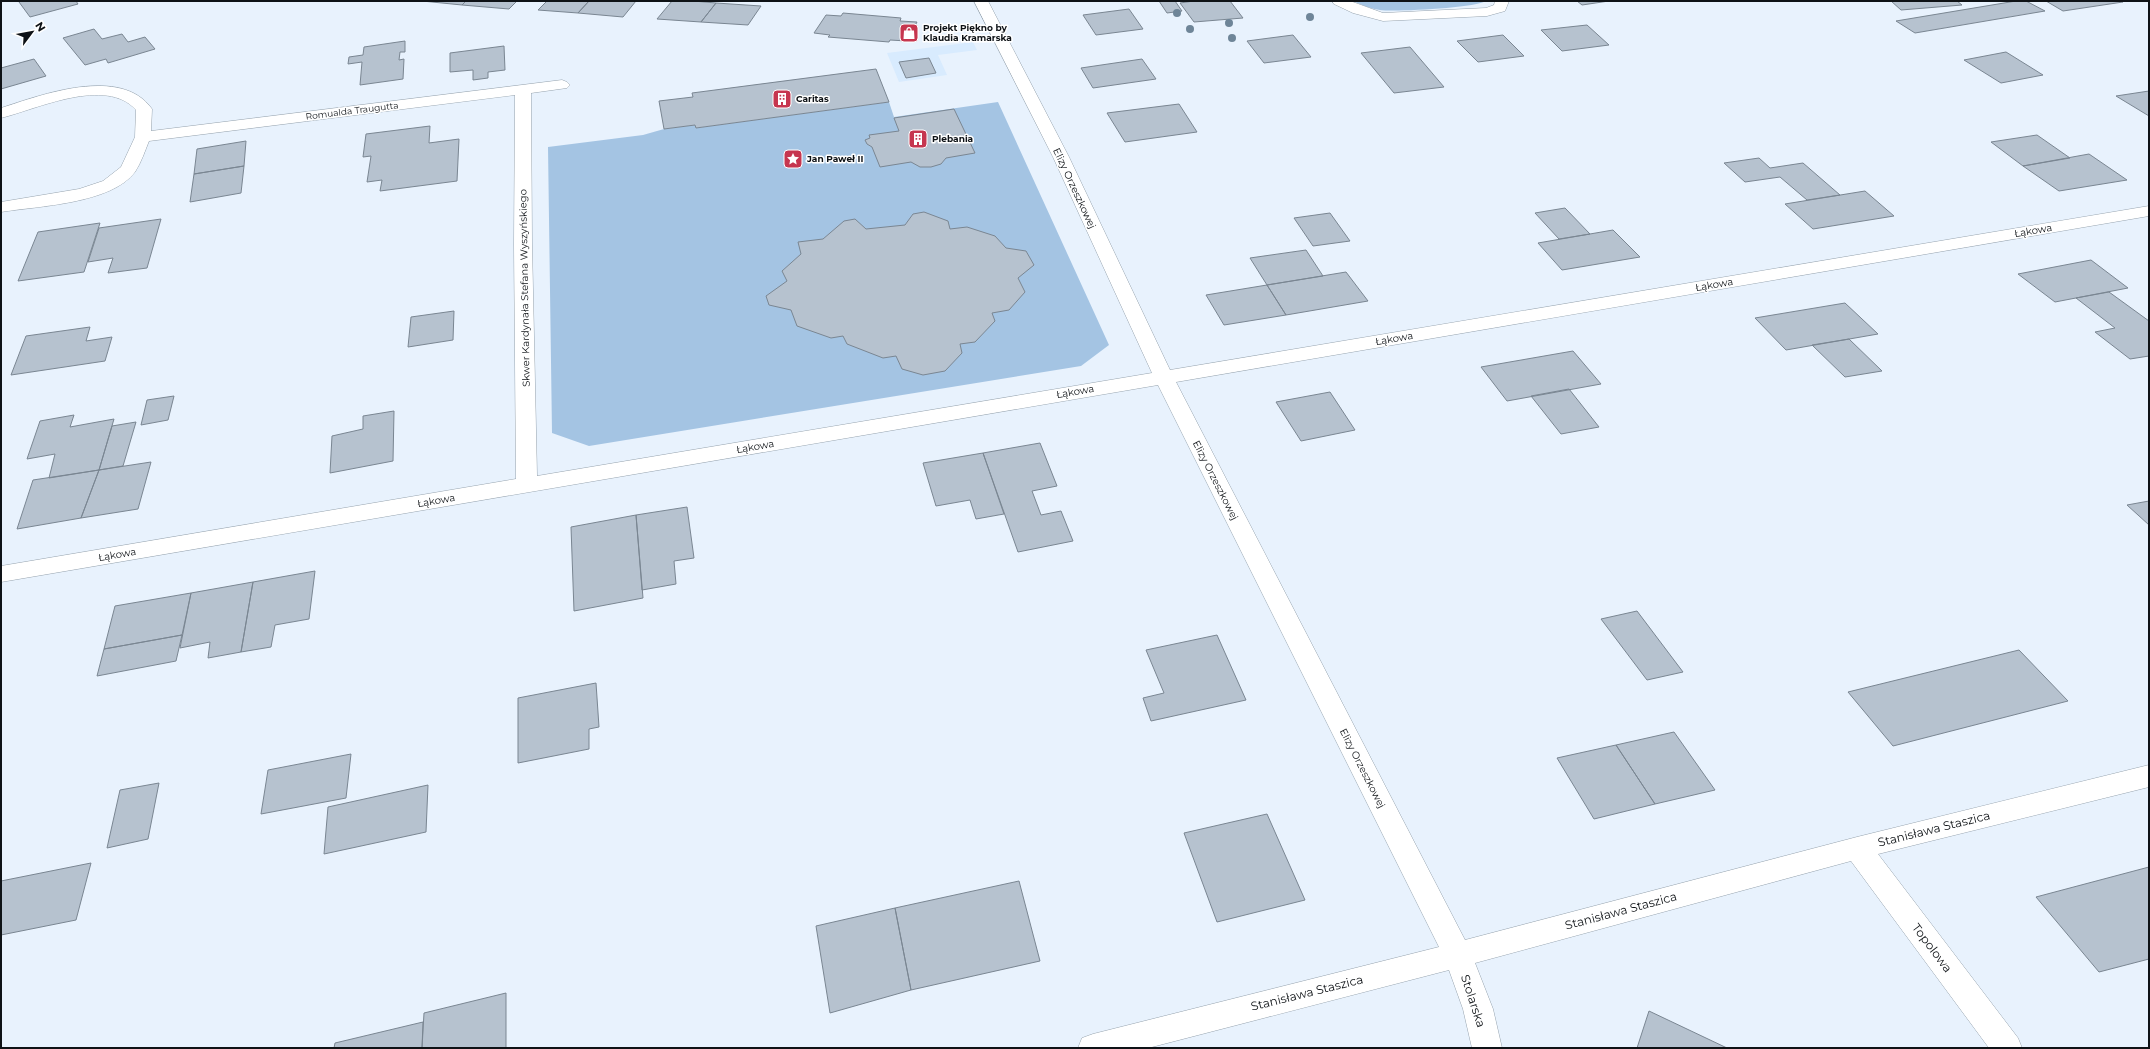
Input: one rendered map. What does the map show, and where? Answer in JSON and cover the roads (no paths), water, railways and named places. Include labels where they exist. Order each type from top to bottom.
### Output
[{"type":"street","name":"Elizy Orzeszkowej","points":[[981,1],[1061,157],[1163,376],[1458,955]]},
{"type":"street","points":[[1339,1],[1358,10],[1383,17],[1487,12],[1500,8],[1502,1]]},
{"type":"street","name":"Romualda Traugutta","points":[[143,137],[562,85]]},
{"type":"street","name":"Skwer Kardynała Stefana Wyszyńskiego","points":[[523,90],[523,236],[527,485]]},
{"type":"street","points":[[1,113],[84,91],[109,92],[132,97],[144,109],[143,137],[128,170],[109,185],[82,194],[1,207]]},
{"type":"street","name":"Łąkowa","points":[[1,574],[1163,376],[2149,211]]},
{"type":"street","name":"Stanisława Staszica","points":[[1093,1048],[1458,955],[1856,848],[2149,776]]},
{"type":"street","name":"Topolowa","points":[[1856,848],[2007,1048]]},
{"type":"street","name":"Stolarska","points":[[1458,955],[1478,1009],[1487,1048]]},
{"type":"place","name":"Projekt Piękno by Klaudia Kramarska","points":[[909,33]]},
{"type":"place","name":"Caritas","points":[[782,99]]},
{"type":"place","name":"Plebania","points":[[918,139]]},
{"type":"place","name":"Jan Paweł II","points":[[793,159]]}]
